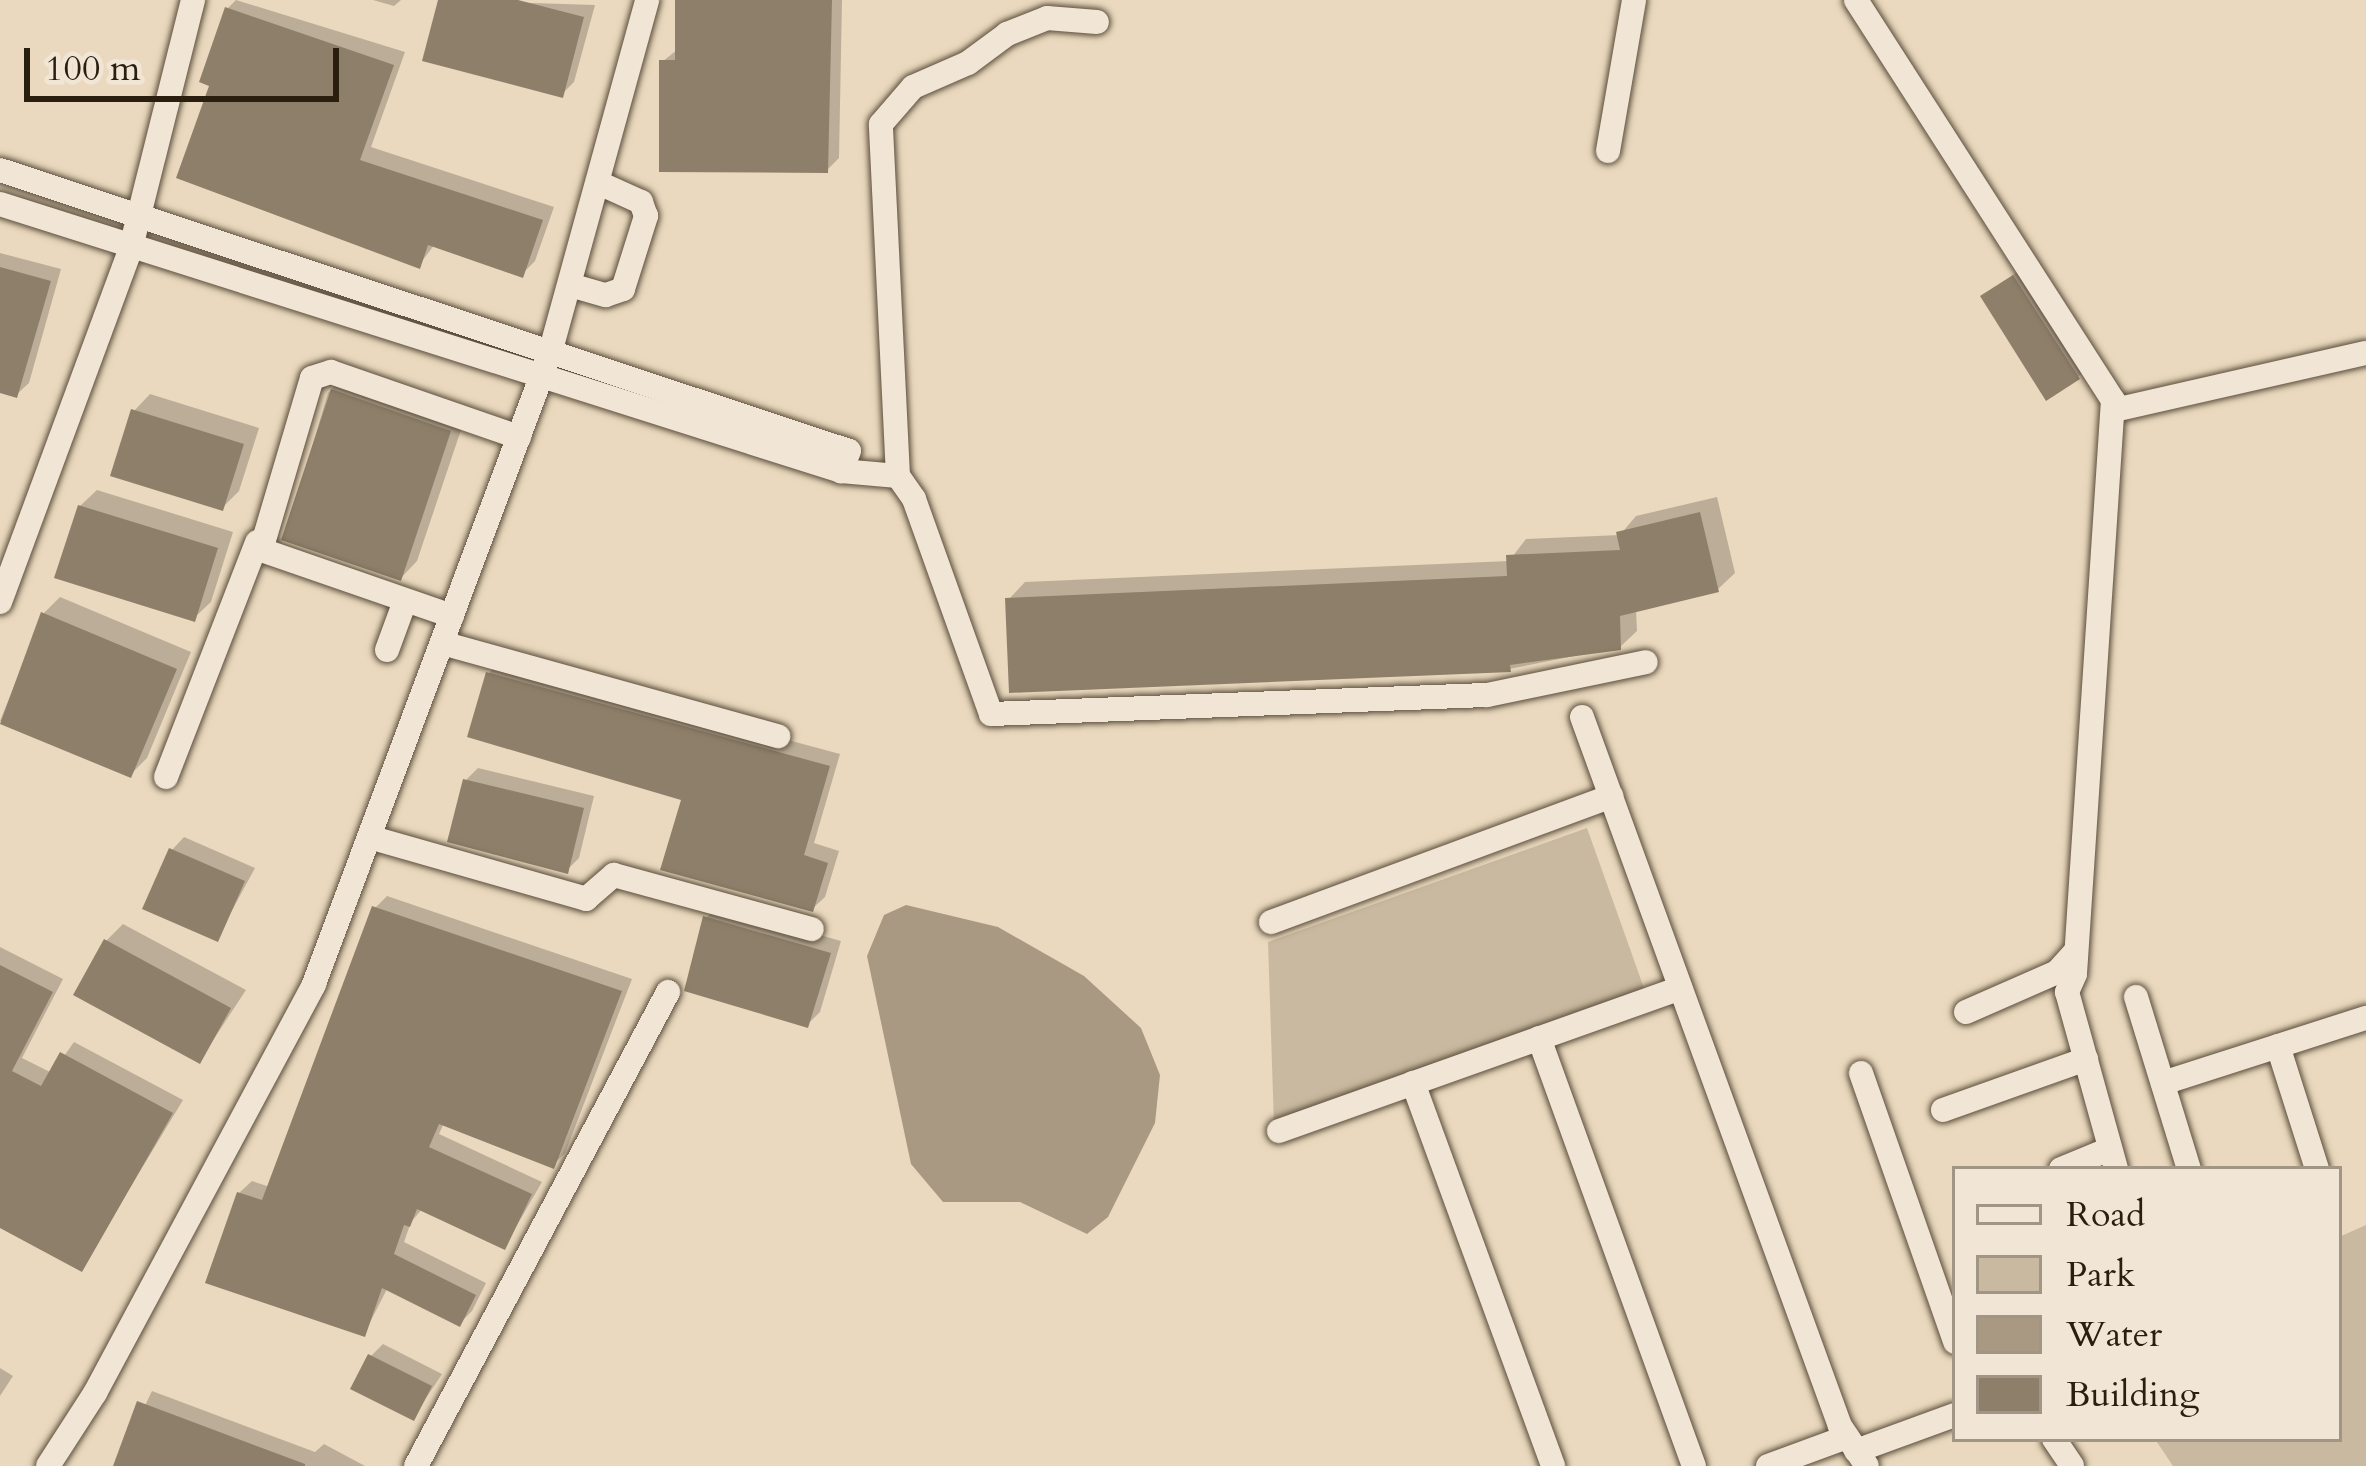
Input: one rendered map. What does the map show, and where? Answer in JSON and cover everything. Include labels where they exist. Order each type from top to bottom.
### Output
[{"type":"street","points":[[0,602],[131,247],[193,0]]},
{"type":"street","points":[[48,1466],[95,1393],[314,984],[546,365],[647,0]]},
{"type":"street","points":[[1608,151],[1634,0]]},
{"type":"street","points":[[1856,0],[2116,405],[2076,951],[2067,992],[2113,1159],[2077,1166]]},
{"type":"street","points":[[1097,22],[1047,18],[1007,34],[968,63],[913,87],[881,124],[898,476],[914,499],[991,714],[1487,695],[1646,662]]},
{"type":"street","points":[[0,170],[137,215],[546,365]]},
{"type":"street","points":[[570,285],[606,295],[622,289],[646,216],[641,202],[599,182]]},
{"type":"street","points":[[0,204],[131,247],[546,365],[898,476]]},
{"type":"street","points":[[2116,405],[2366,353]]},
{"type":"street","points":[[166,777],[257,542],[315,374],[331,372],[519,437]]},
{"type":"street","points":[[257,542],[266,554],[452,616]]},
{"type":"street","points":[[387,650],[405,601]]},
{"type":"street","points":[[442,643],[778,736]]},
{"type":"street","points":[[1582,717],[1857,1451]]},
{"type":"street","points":[[1271,922],[1611,796]]},
{"type":"street","points":[[369,837],[586,899],[614,875],[812,929]]},
{"type":"street","points":[[1966,1012],[2056,972],[2076,951]]},
{"type":"street","points":[[1279,1131],[1680,988]]},
{"type":"street","points":[[416,1466],[668,992]]},
{"type":"street","points":[[2136,997],[2188,1166]]},
{"type":"street","points":[[2163,1083],[2366,1018]]},
{"type":"street","points":[[1539,1038],[1694,1466]]},
{"type":"street","points":[[2278,1046],[2316,1166]]},
{"type":"street","points":[[1942,1110],[2086,1060]]},
{"type":"street","points":[[1861,1073],[1952,1333]]},
{"type":"street","points":[[1413,1083],[1553,1466]]},
{"type":"street","points":[[1768,1466],[1857,1451],[1952,1416]]},
{"type":"green space","points":[[1587,828],[1645,991],[1274,1125],[1268,942]]},
{"type":"green space","points":[[2366,1225],[2366,1466],[2173,1466],[2157,1442],[2342,1442],[2342,1236]]},
{"type":"water","points":[[906,905],[998,927],[1084,976],[1141,1028],[1160,1075],[1155,1123],[1108,1217],[1087,1234],[1020,1202],[943,1202],[911,1164],[867,956],[884,915]]},
{"type":"building","points":[[438,0],[518,0],[584,17],[563,98],[422,61]]},
{"type":"building","points":[[675,0],[832,0],[828,173],[659,172],[659,60],[675,60]]},
{"type":"building","points":[[225,7],[394,65],[360,160],[543,220],[523,278],[428,245],[420,269],[176,178],[209,86],[199,82]]},
{"type":"building","points":[[0,267],[51,281],[17,398],[0,393]]},
{"type":"building","points":[[2013,275],[2080,379],[2046,401],[1980,296]]},
{"type":"building","points":[[331,389],[451,431],[401,581],[281,540]]},
{"type":"building","points":[[131,409],[244,444],[223,511],[110,476]]},
{"type":"building","points":[[78,505],[218,548],[195,622],[54,578]]},
{"type":"building","points":[[1700,512],[1719,592],[1620,616],[1621,650],[1510,665],[1511,672],[1009,693],[1005,598],[1507,576],[1506,555],[1620,550],[1616,532]]},
{"type":"building","points":[[41,612],[177,669],[131,778],[0,724]]},
{"type":"building","points":[[486,672],[830,766],[804,855],[828,863],[813,912],[660,870],[681,800],[467,737]]},
{"type":"building","points":[[463,779],[584,808],[568,874],[447,842]]},
{"type":"building","points":[[169,848],[245,881],[218,942],[142,909]]},
{"type":"building","points":[[372,906],[622,991],[554,1169],[439,1124],[429,1147],[532,1194],[505,1250],[417,1209],[410,1227],[404,1225],[394,1254],[476,1295],[460,1327],[382,1288],[365,1337],[205,1283],[237,1192],[262,1200]]},
{"type":"building","points":[[703,916],[831,953],[808,1028],[684,991]]},
{"type":"building","points":[[104,939],[231,1008],[200,1064],[73,995]]},
{"type":"building","points":[[0,965],[53,992],[12,1071],[41,1086],[60,1052],[173,1113],[82,1272],[0,1228]]},
{"type":"building","points":[[368,1354],[432,1386],[414,1421],[350,1389]]},
{"type":"building","points":[[137,1401],[305,1464],[305,1466],[113,1466]]}]
